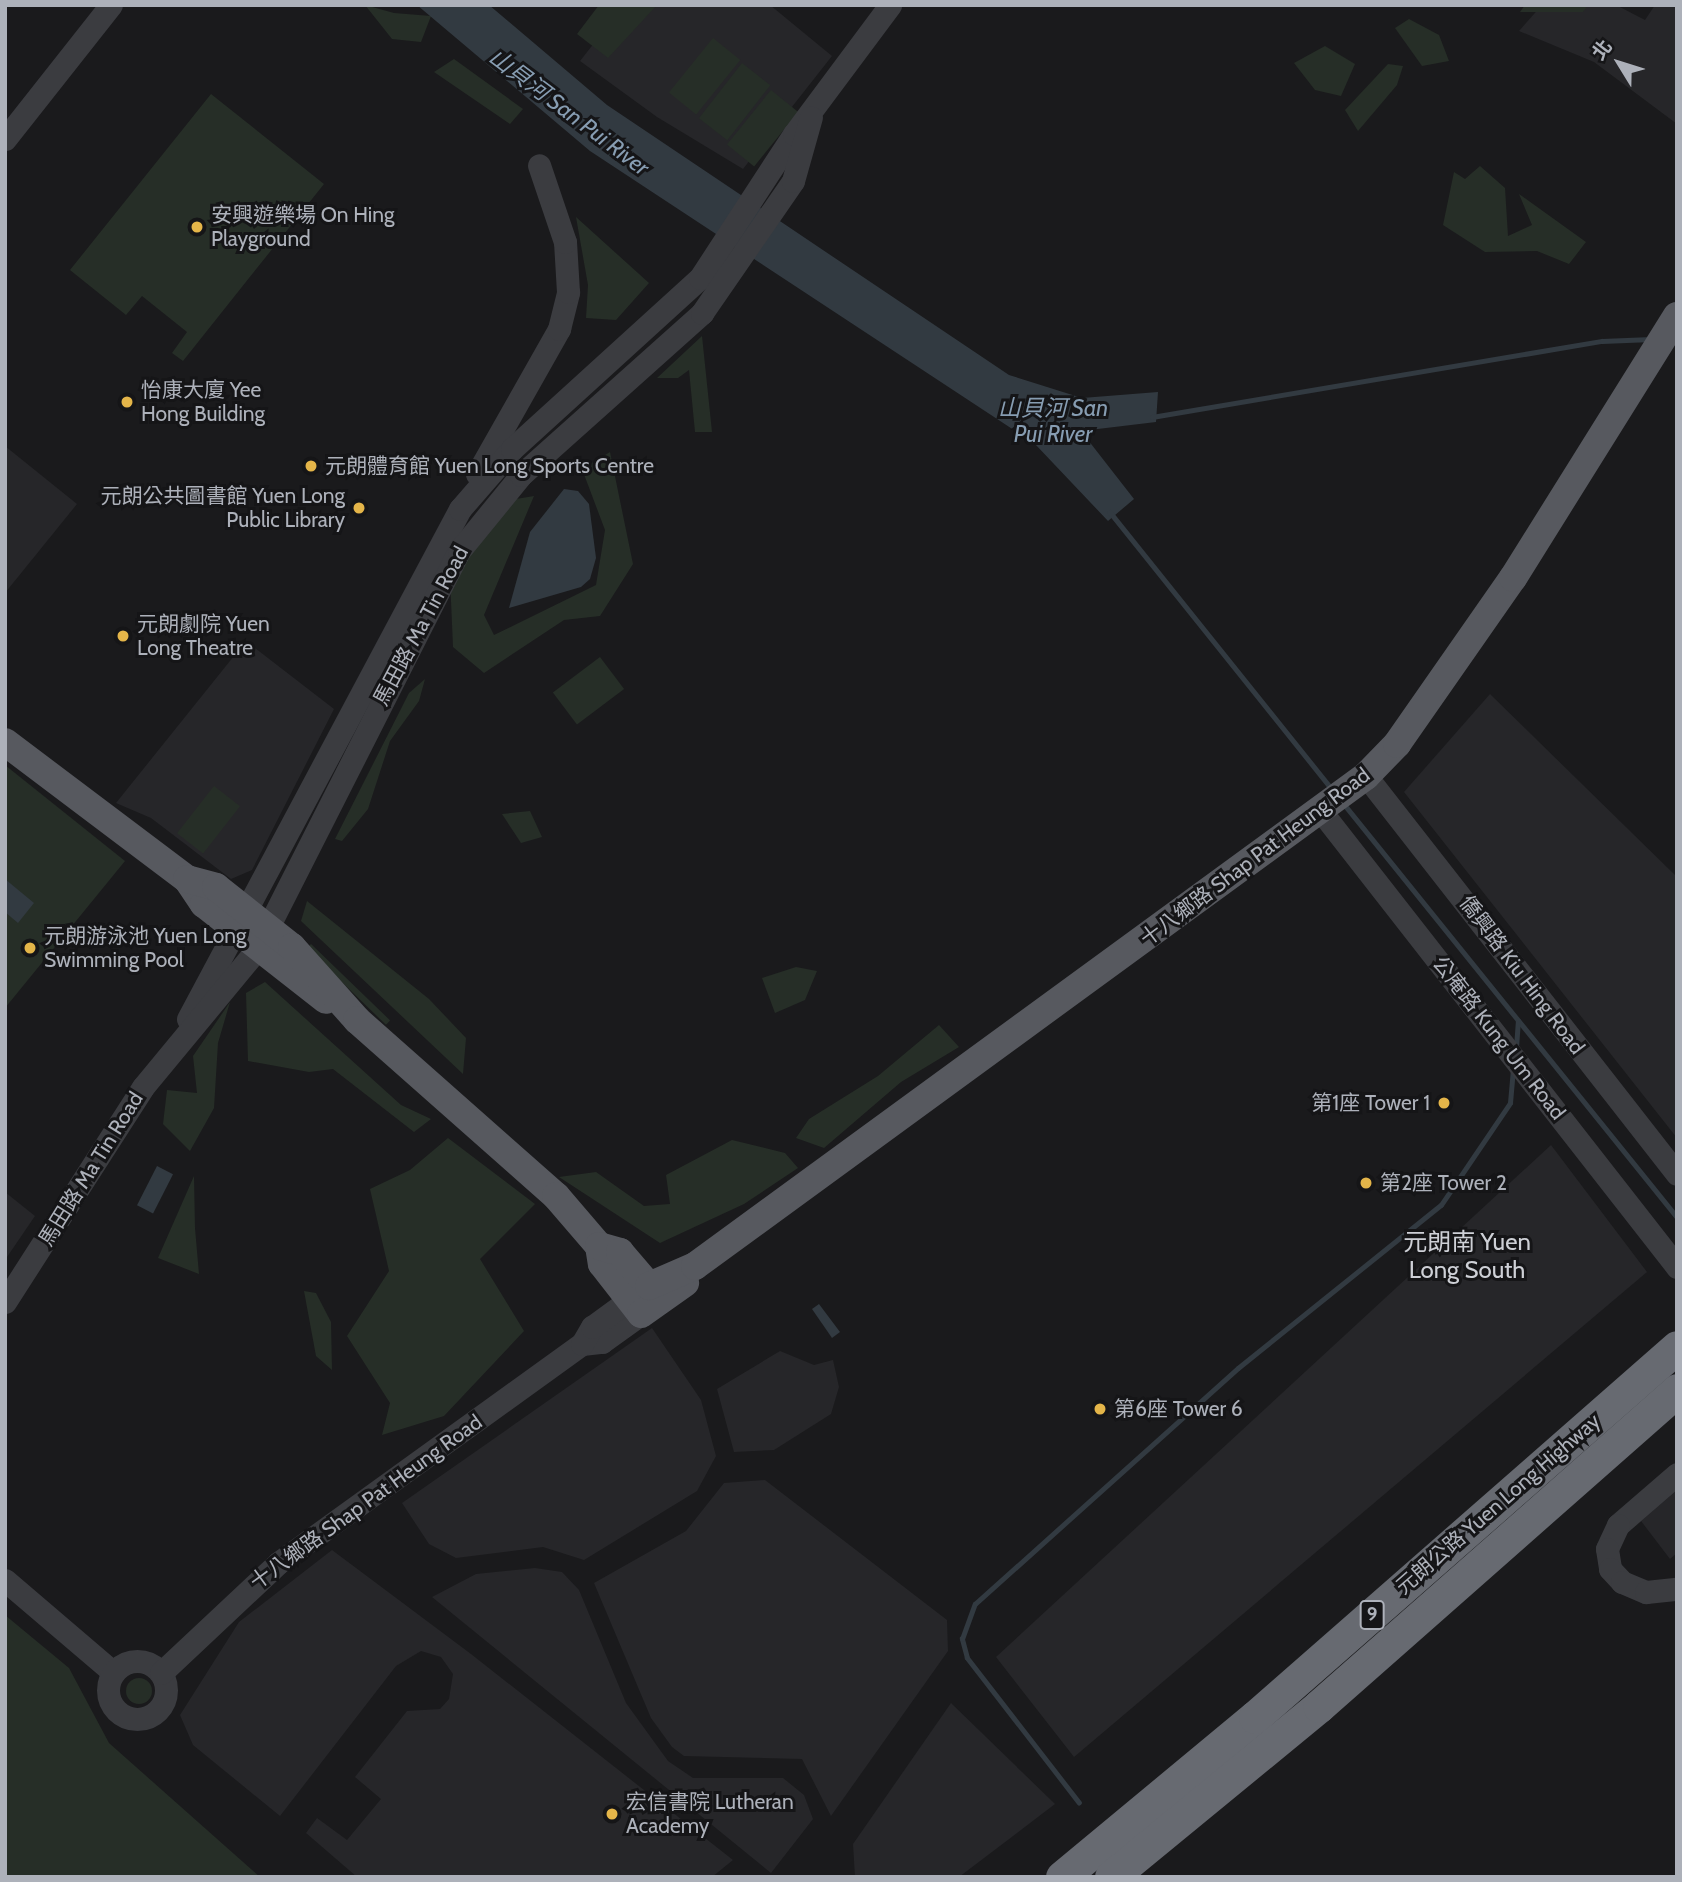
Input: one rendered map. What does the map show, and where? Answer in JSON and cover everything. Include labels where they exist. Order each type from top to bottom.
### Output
[{"type":"highway","name":"元朗公路 Yuen Long Highway","points":[[1062,1877],[1255,1717],[1677,1347]]},
{"type":"highway","name":"元朗公路 Yuen Long Highway","points":[[1111,1877],[1320,1706],[1677,1390]]},
{"type":"main road","name":"十八鄉路 Shap Pat Heung Road","points":[[645,1300],[1363,778],[1396,744],[1513,579],[1677,316]]},
{"type":"main road","points":[[5,742],[187,879],[216,887],[252,930],[556,1196],[599,1245],[620,1252],[645,1300]]},
{"type":"street","points":[[5,139],[111,5]]},
{"type":"street","points":[[731,256],[752,201],[890,5]]},
{"type":"street","points":[[731,256],[772,214],[803,159],[811,117]]},
{"type":"street","points":[[460,509],[559,329],[568,263],[557,208],[539,165]]},
{"type":"street","name":"馬田路 Ma Tin Road","points":[[5,1303],[179,1038],[231,987],[252,930],[460,509],[512,449],[731,256]]},
{"type":"street","name":"馬田路 Ma Tin Road","points":[[252,930],[466,542],[522,475],[698,318],[731,256]]},
{"type":"street","name":"僑興路 Kiu Hing Road","points":[[1363,778],[1677,1174]]},
{"type":"street","name":"公庵路 Kung Um Road","points":[[1327,805],[1532,1082],[1677,1267]]},
{"type":"street","name":"十八鄉路 Shap Pat Heung Road","points":[[161,1673],[278,1563],[582,1344],[592,1327],[645,1300]]},
{"type":"street","points":[[1677,1474],[1618,1525],[1607,1549],[1610,1569],[1622,1582],[1646,1592],[1677,1589]]},
{"type":"street","points":[[5,1580],[114,1673]]},
{"type":"street","points":[[136,1661],[161,1673],[162,1705],[136,1718],[111,1702],[114,1673],[136,1661]]},
{"type":"shaded area","points":[[365,5],[394,13],[431,16],[421,42],[392,39]]},
{"type":"shaded area","points":[[599,5],[657,5],[608,58],[577,34]]},
{"type":"shaded area","points":[[624,5],[770,5],[832,56],[743,169],[657,117],[580,61]]},
{"type":"shaded area","points":[[1525,5],[1588,5],[1583,12],[1520,12]]},
{"type":"shaded area","points":[[1542,5],[1616,5],[1645,20],[1655,5],[1677,7],[1677,124],[1594,62],[1519,31]]},
{"type":"shaded area","points":[[1409,19],[1439,35],[1449,61],[1422,66],[1395,28]]},
{"type":"shaded area","points":[[713,38],[740,60],[696,114],[669,92]]},
{"type":"shaded area","points":[[1325,46],[1355,64],[1341,96],[1315,90],[1294,63]]},
{"type":"shaded area","points":[[454,59],[523,109],[510,124],[434,72]]},
{"type":"shaded area","points":[[742,63],[770,85],[727,140],[699,118]]},
{"type":"shaded area","points":[[1388,64],[1403,66],[1397,85],[1358,131],[1345,110]]},
{"type":"shaded area","points":[[771,90],[798,112],[754,166],[727,144]]},
{"type":"shaded area","name":"安興遊樂場 On Hing Playground","points":[[211,94],[324,184],[183,361],[172,353],[187,332],[142,296],[126,315],[70,270]]},
{"type":"shaded area","points":[[1480,166],[1505,188],[1508,236],[1532,225],[1519,194],[1586,242],[1569,264],[1537,251],[1485,252],[1443,225],[1454,172],[1465,179]]},
{"type":"shaded area","points":[[576,217],[649,283],[616,320],[586,318],[588,285]]},
{"type":"shaded area","points":[[702,336],[712,432],[695,432],[689,370],[678,378],[657,378]]},
{"type":"shaded area","points":[[5,446],[77,504],[5,593]]},
{"type":"shaded area","points":[[610,452],[633,564],[600,616],[564,620],[484,673],[453,647],[450,578],[510,500],[534,496],[484,615],[494,635],[596,585],[605,530],[582,469]]},
{"type":"shaded area","points":[[246,641],[334,709],[252,870],[231,879],[151,818],[116,803]]},
{"type":"shaded area","points":[[600,657],[624,689],[577,724],[553,693]]},
{"type":"shaded area","points":[[425,679],[419,701],[390,741],[368,809],[342,841],[335,839],[409,693]]},
{"type":"shaded area","points":[[1490,694],[1677,877],[1677,1138],[1404,792]]},
{"type":"shaded area","name":"元朗游泳池 Yuen Long Swimming Pool","points":[[5,765],[125,861],[5,1008]]},
{"type":"shaded area","points":[[214,786],[240,806],[203,854],[177,833]]},
{"type":"shaded area","points":[[530,811],[542,837],[521,843],[502,814]]},
{"type":"shaded area","points":[[307,901],[429,999],[466,1038],[463,1074],[301,921]]},
{"type":"shaded area","points":[[311,944],[390,1020],[386,1025],[307,948]]},
{"type":"shaded area","points":[[796,967],[817,971],[805,1000],[775,1013],[762,978]]},
{"type":"shaded area","points":[[265,982],[401,1105],[431,1119],[414,1132],[333,1069],[309,1072],[248,1061],[246,993]]},
{"type":"shaded area","points":[[230,1002],[218,1043],[214,1108],[190,1151],[163,1124],[167,1090],[197,1093],[193,1056]]},
{"type":"shaded area","points":[[939,1025],[959,1047],[901,1082],[824,1148],[796,1138],[809,1119],[878,1076]]},
{"type":"shaded area","points":[[448,1138],[535,1204],[480,1259],[524,1331],[444,1416],[382,1435],[390,1403],[347,1336],[389,1271],[370,1189],[410,1170]]},
{"type":"shaded area","points":[[732,1140],[785,1153],[798,1168],[744,1204],[660,1243],[559,1177],[596,1172],[644,1206],[670,1204],[666,1175]]},
{"type":"shaded area","points":[[1551,1145],[1647,1272],[1074,1757],[996,1657]]},
{"type":"shaded area","points":[[194,1176],[195,1228],[199,1274],[158,1258]]},
{"type":"shaded area","points":[[5,1192],[35,1216],[5,1260]]},
{"type":"shaded area","points":[[304,1291],[316,1293],[331,1322],[332,1370],[316,1356]]},
{"type":"shaded area","points":[[652,1328],[701,1400],[716,1456],[697,1491],[584,1560],[543,1547],[456,1558],[429,1544],[402,1503]]},
{"type":"shaded area","points":[[780,1351],[814,1365],[833,1360],[839,1387],[831,1414],[774,1450],[734,1452],[717,1389]]},
{"type":"shaded area","points":[[765,1480],[947,1620],[948,1651],[831,1816],[802,1759],[684,1756],[672,1747],[651,1718],[594,1583],[686,1531],[724,1483]]},
{"type":"shaded area","points":[[1677,1490],[1677,1553],[1670,1559],[1641,1521]]},
{"type":"shaded area","points":[[332,1550],[471,1654],[733,1860],[712,1877],[357,1877],[306,1833],[317,1818],[347,1840],[381,1799],[355,1777],[407,1711],[440,1709],[449,1699],[453,1674],[441,1657],[421,1651],[396,1666],[280,1816],[193,1745],[180,1715],[239,1622]]},
{"type":"shaded area","points":[[535,1568],[562,1572],[579,1590],[626,1703],[668,1761],[693,1778],[783,1778],[804,1795],[813,1819],[771,1873],[432,1597],[476,1574]]},
{"type":"shaded area","points":[[5,1615],[69,1668],[109,1743],[260,1877],[5,1877]]},
{"type":"shaded area","points":[[139,1678],[148,1682],[152,1691],[148,1700],[139,1704],[130,1700],[126,1691],[130,1682]]},
{"type":"shaded area","points":[[951,1703],[1055,1804],[959,1877],[855,1877],[853,1844]]},
{"type":"water","name":"山貝河 San Pui River","points":[[417,5],[489,5],[607,105],[1009,375],[1082,398],[1158,392],[1156,422],[1081,431],[1134,499],[1108,521],[1035,444],[590,151]]},
{"type":"water","points":[[564,489],[578,491],[589,504],[596,558],[590,579],[581,587],[509,608],[530,532]]},
{"type":"water","points":[[5,879],[34,903],[18,923],[5,912]]},
{"type":"water","points":[[157,1166],[173,1174],[153,1213],[137,1205]]},
{"type":"water","points":[[819,1304],[840,1332],[832,1338],[812,1309]]},
{"type":"waterway","points":[[1152,417],[1602,341],[1651,339]]},
{"type":"waterway","points":[[1110,512],[1332,789]]},
{"type":"waterway","points":[[1344,804],[1677,1217]]},
{"type":"waterway","points":[[1516,1048],[1518,1021]]},
{"type":"waterway","points":[[1079,1803],[967,1658],[962,1639],[975,1604],[1238,1368],[1441,1205],[1510,1103],[1513,1071]]},
{"type":"place","name":"安興遊樂場 On Hing Playground","points":[[197,227]]},
{"type":"place","name":"怡康大廈 Yee Hong Building","points":[[127,402]]},
{"type":"place","name":"元朗體育館 Yuen Long Sports Centre","points":[[311,466]]},
{"type":"place","name":"元朗公共圖書館 Yuen Long Public Library","points":[[359,508]]},
{"type":"place","name":"元朗劇院 Yuen Long Theatre","points":[[123,636]]},
{"type":"place","name":"元朗游泳池 Yuen Long Swimming Pool","points":[[30,948]]},
{"type":"place","name":"第1座 Tower 1","points":[[1444,1103]]},
{"type":"place","name":"第2座 Tower 2","points":[[1366,1183]]},
{"type":"place","name":"第6座 Tower 6","points":[[1100,1409]]},
{"type":"place","name":"宏信書院 Lutheran Academy","points":[[612,1814]]},
{"type":"district","name":"元朗南 Yuen Long South","points":[[1467,1256]]}]
